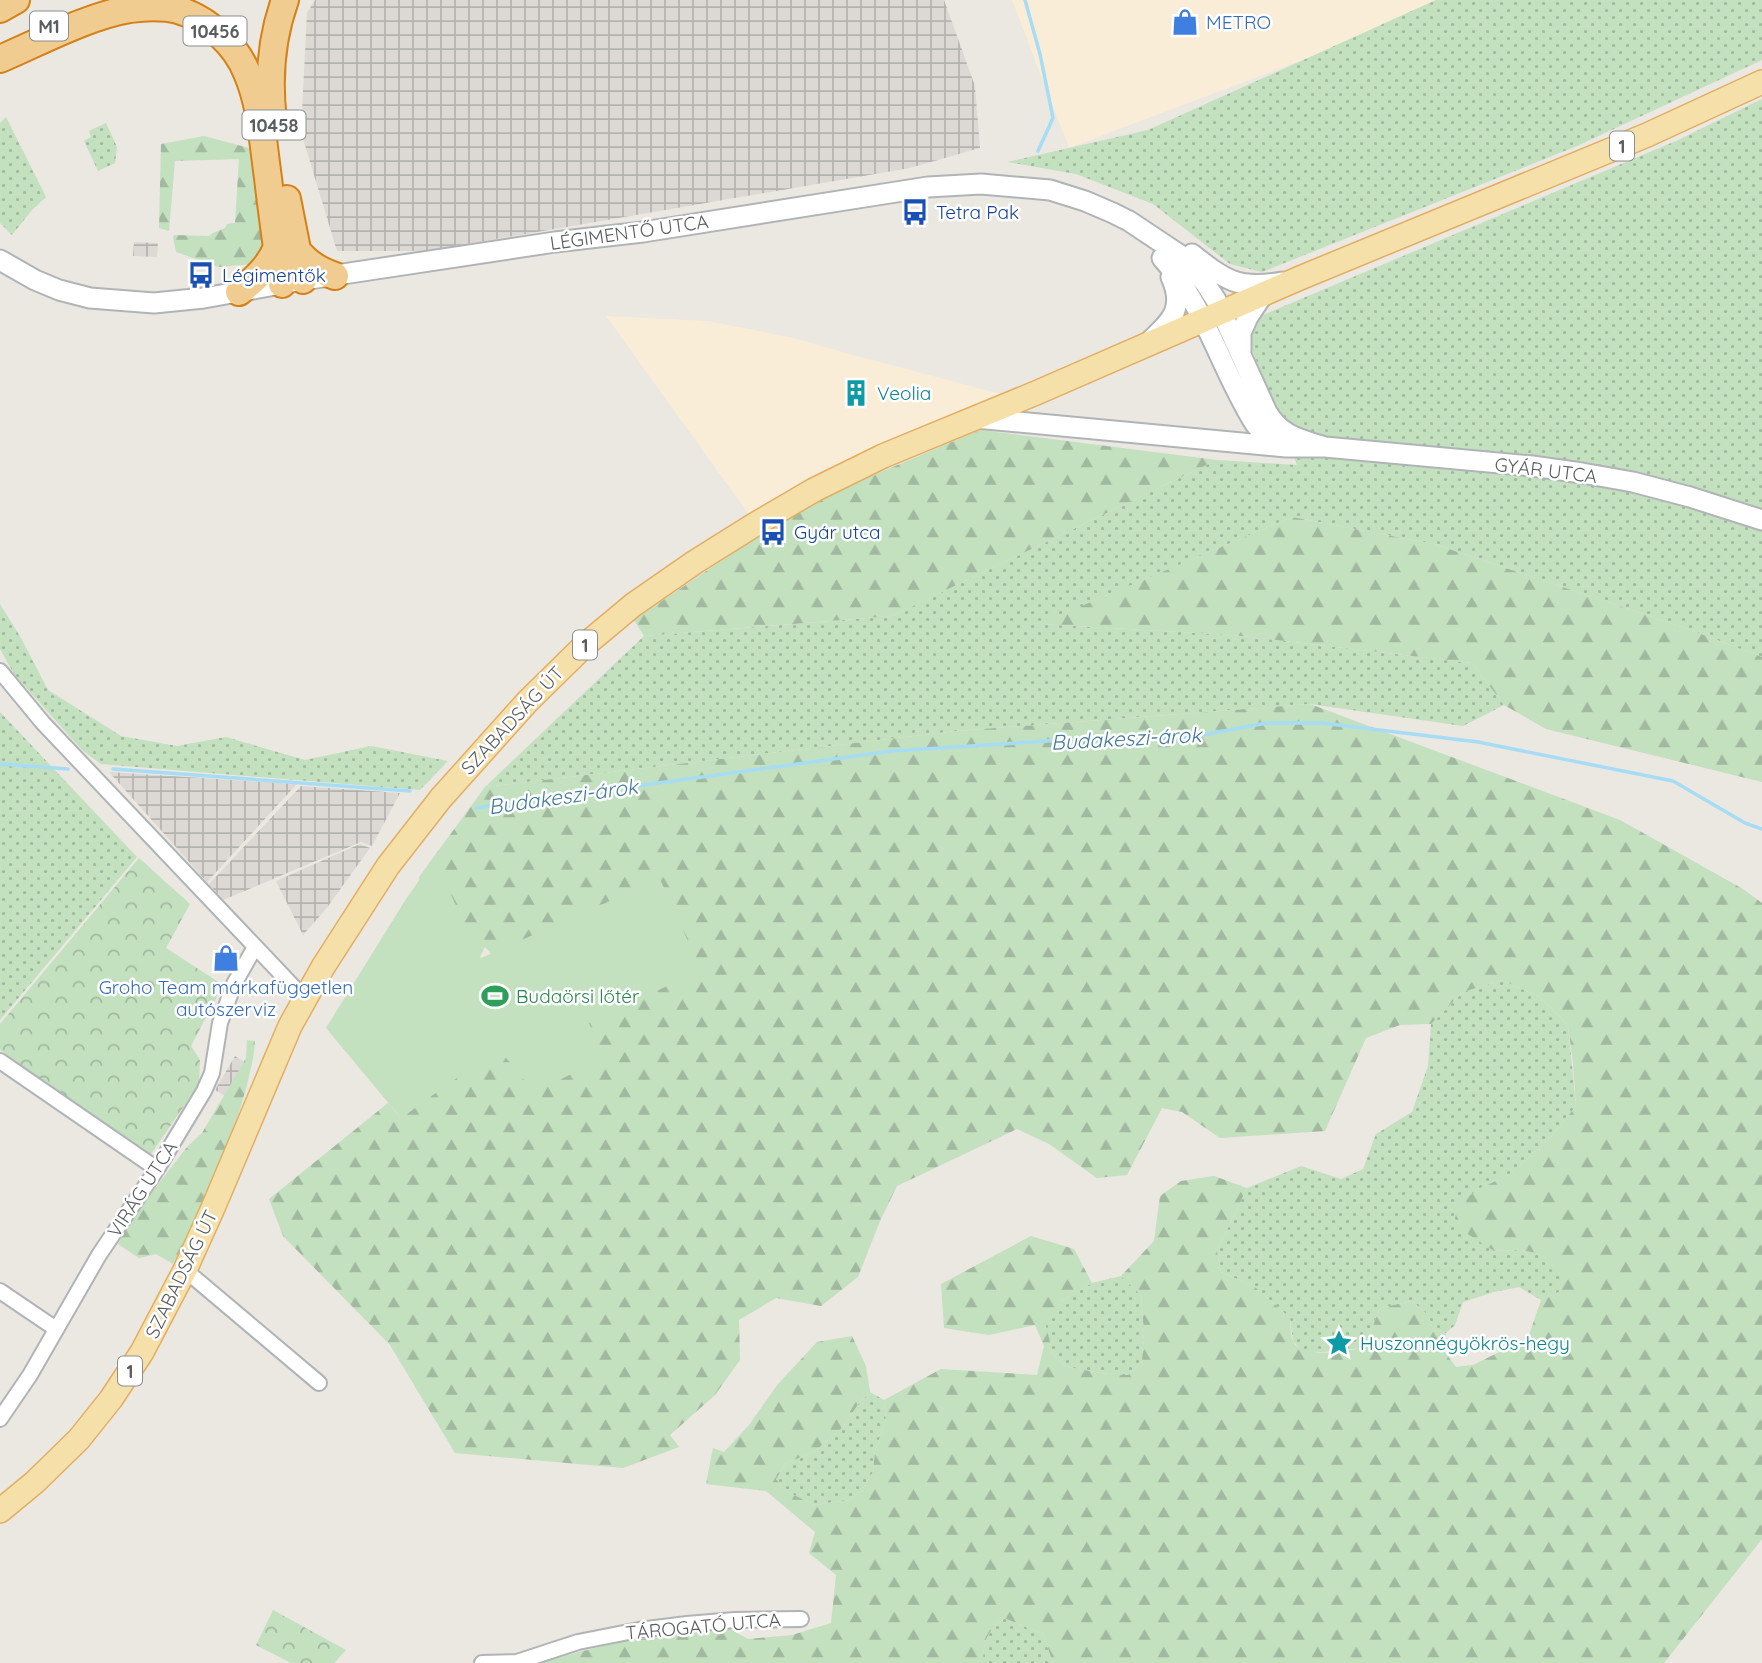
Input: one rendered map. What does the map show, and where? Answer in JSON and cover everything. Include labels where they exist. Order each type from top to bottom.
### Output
[{"type":"highway","name":"M1","points":[[0,9],[16,0]]},
{"type":"highway","name":"M1","points":[[0,52],[98,0]]},
{"type":"highway","name":"10458","points":[[285,0],[272,46],[271,75],[286,248]]},
{"type":"highway","name":"10456","points":[[0,59],[76,26],[127,9],[155,7],[176,10],[209,26],[230,45],[251,81],[293,282]]},
{"type":"highway","points":[[239,292],[286,248],[315,268],[335,276]]},
{"type":"main road","name":"1","points":[[975,418],[1300,278],[1647,135],[1762,82]]},
{"type":"main road","name":"LÉGIMENTŐ UTCA","points":[[0,261],[59,290],[90,298],[154,303],[204,298],[293,282],[555,242],[643,232],[928,187],[981,184],[1050,190],[1085,201],[1129,221],[1180,255],[1205,283],[1213,317]]},
{"type":"main road","points":[[1129,221],[1159,234],[1226,279],[1264,285],[1300,278]]},
{"type":"main road","points":[[1129,221],[1178,276],[1188,292],[1213,317],[1255,424],[1268,437],[1286,447]]},
{"type":"main road","points":[[1146,344],[1172,318],[1177,309],[1177,290],[1162,258]]},
{"type":"main road","points":[[1241,352],[1241,334],[1262,296]]},
{"type":"main road","name":"GYÁR UTCA","points":[[1213,317],[1241,352],[1274,424],[1293,436],[1325,447]]},
{"type":"main road","points":[[1038,392],[1038,408],[1047,425]]},
{"type":"main road","name":"GYÁR UTCA","points":[[975,418],[1286,447],[1325,447],[1532,466],[1633,482],[1762,520]]},
{"type":"main road","name":"SZABADSÁG ÚT","points":[[0,1511],[79,1439],[111,1399],[142,1353],[185,1270],[274,1060],[305,999],[365,900],[418,827],[497,733],[585,645],[633,605],[695,562],[814,490],[883,456],[975,418]]},
{"type":"street","points":[[0,671],[43,723],[305,999]]},
{"type":"street","name":"VIRÁG UTCA","points":[[0,1419],[30,1375],[99,1255],[157,1169],[204,1091],[212,1073],[220,1023],[234,984],[255,947]]},
{"type":"street","points":[[0,1061],[157,1169]]},
{"type":"street","points":[[185,1270],[319,1383]]},
{"type":"street","points":[[0,1290],[56,1329]]},
{"type":"street","name":"TÁROGATÓ UTCA","points":[[482,1663],[522,1662],[578,1642],[639,1630],[735,1620],[801,1619]]},
{"type":"shaded area","name":"Tetra Pak","points":[[315,0],[944,0],[975,86],[980,148],[910,168],[426,251],[337,251],[301,132],[307,13]]},
{"type":"shaded area","points":[[1012,0],[1462,0],[1069,148]]},
{"type":"shaded area","points":[[134,242],[158,243],[157,257],[133,256]]},
{"type":"shaded area","points":[[606,316],[708,321],[794,338],[1005,395],[856,460],[835,464],[801,481],[788,494],[750,516]]},
{"type":"shaded area","points":[[109,772],[297,784],[207,882]]},
{"type":"shaded area","points":[[301,786],[400,793],[372,846],[361,842],[223,900],[209,884]]},
{"type":"shaded area","points":[[360,844],[370,848],[326,909],[303,935],[276,881]]},
{"type":"shaded area","points":[[235,1056],[246,1063],[227,1097],[215,1090]]},
{"type":"green space","points":[[1436,0],[1762,0],[1762,60],[1577,146],[1262,272],[1230,264],[1153,204],[1076,174],[1007,162],[1148,130]]},
{"type":"green space","points":[[1762,99],[1762,657],[1688,629],[1434,544],[1292,517],[1040,624],[1233,635],[1472,663],[1504,705],[1463,726],[1310,704],[956,731],[485,787],[644,636],[892,616],[1217,460],[1297,465],[1248,339],[1263,315],[1676,141]]},
{"type":"green space","points":[[6,117],[46,197],[12,235],[0,223],[0,123]]},
{"type":"green space","points":[[106,123],[117,147],[115,163],[98,171],[84,141],[91,137],[89,131]]},
{"type":"green space","points":[[204,136],[249,148],[257,160],[266,243],[252,264],[219,267],[176,252],[173,237],[209,236],[225,228],[227,224],[235,223],[239,159],[175,161],[169,231],[159,228],[161,144]]},
{"type":"green space","points":[[980,430],[1217,460],[892,616],[644,636],[634,620],[790,514],[848,486]]},
{"type":"green space","points":[[1292,517],[1434,544],[1688,629],[1762,657],[1762,782],[1546,729],[1504,705],[1472,663],[1233,635],[1039,624]]},
{"type":"green space","points":[[0,604],[48,690],[121,736],[177,746],[226,737],[305,760],[371,746],[448,761],[420,790],[101,764],[82,750],[14,674],[0,649]]},
{"type":"green space","points":[[1310,704],[1620,820],[1743,889],[1762,903],[1762,1539],[1664,1663],[1053,1663],[1043,1634],[1004,1618],[987,1638],[983,1663],[537,1663],[618,1642],[728,1628],[748,1639],[792,1635],[831,1623],[836,1575],[809,1553],[815,1532],[766,1491],[706,1484],[713,1448],[724,1452],[749,1425],[778,1384],[817,1342],[852,1336],[866,1366],[870,1392],[843,1427],[814,1452],[786,1463],[776,1479],[786,1491],[814,1505],[849,1500],[862,1490],[873,1472],[875,1451],[886,1421],[884,1400],[941,1369],[1037,1375],[1044,1346],[1035,1325],[989,1335],[944,1328],[941,1284],[1031,1236],[1074,1249],[1092,1283],[1061,1301],[1045,1322],[1053,1354],[1066,1367],[1128,1375],[1142,1361],[1144,1333],[1141,1295],[1121,1276],[1154,1241],[1160,1196],[1181,1181],[1214,1176],[1247,1188],[1217,1251],[1221,1272],[1255,1287],[1290,1318],[1293,1341],[1306,1351],[1326,1353],[1364,1348],[1380,1308],[1412,1301],[1428,1315],[1433,1330],[1446,1333],[1444,1351],[1456,1367],[1473,1365],[1528,1338],[1541,1300],[1559,1292],[1566,1276],[1540,1254],[1522,1250],[1494,1251],[1463,1231],[1455,1219],[1458,1205],[1478,1189],[1509,1175],[1551,1137],[1576,1106],[1568,1025],[1540,997],[1502,980],[1463,992],[1431,1024],[1400,1025],[1366,1038],[1325,1131],[1220,1138],[1182,1112],[1162,1108],[1127,1175],[1097,1178],[1049,1144],[1017,1129],[897,1186],[858,1277],[821,1306],[776,1298],[739,1320],[740,1360],[715,1395],[670,1435],[679,1447],[623,1468],[455,1453],[390,1345],[283,1236],[269,1199],[388,1103],[401,1118],[508,1040],[501,965],[485,947],[467,980],[422,911],[419,877],[485,787],[956,731]]},
{"type":"green space","points":[[0,712],[137,857],[0,1020]]},
{"type":"green space","points":[[139,858],[190,904],[166,948],[223,985],[191,1046],[200,1060],[199,1084],[151,1154],[0,1050],[0,1024]]},
{"type":"green space","name":"Budaörsi lőtér","points":[[434,859],[481,958],[660,879],[701,970],[589,1023],[603,1059],[534,1092],[498,1048],[401,1118],[326,1028]]},
{"type":"green space","points":[[1502,980],[1540,997],[1568,1025],[1576,1106],[1551,1137],[1509,1175],[1478,1189],[1494,1251],[1522,1250],[1540,1254],[1567,1276],[1559,1292],[1541,1300],[1519,1287],[1463,1302],[1455,1325],[1446,1333],[1433,1330],[1428,1315],[1412,1301],[1380,1308],[1364,1348],[1312,1353],[1301,1350],[1293,1341],[1290,1318],[1255,1287],[1221,1272],[1217,1251],[1247,1188],[1301,1166],[1341,1179],[1363,1169],[1376,1134],[1412,1112],[1428,1066],[1431,1024],[1463,992]]},
{"type":"green space","points":[[247,1040],[255,1041],[239,1112],[214,1178],[184,1243],[173,1264],[156,1254],[139,1258],[118,1244],[132,1218],[187,1147],[202,1133],[246,1058]]},
{"type":"green space","points":[[1121,1276],[1141,1295],[1144,1333],[1142,1361],[1128,1375],[1066,1367],[1053,1354],[1044,1322],[1061,1301],[1092,1283]]},
{"type":"green space","points":[[870,1392],[884,1400],[886,1421],[875,1451],[873,1472],[862,1490],[849,1500],[814,1505],[786,1491],[776,1479],[786,1463],[814,1452],[843,1427]]},
{"type":"green space","points":[[273,1610],[346,1650],[334,1663],[291,1663],[256,1645]]},
{"type":"green space","points":[[1004,1618],[1043,1634],[1053,1663],[983,1663],[987,1638]]},
{"type":"waterway","points":[[1025,0],[1040,54],[1053,118],[1038,151]]},
{"type":"waterway","name":"Budakeszi-árok","points":[[476,808],[892,751],[1110,737],[1185,738],[1267,723],[1322,723],[1478,742],[1673,781],[1745,823],[1762,829]]},
{"type":"waterway","name":"Budakeszi-árok","points":[[0,764],[68,769]]},
{"type":"waterway","name":"Budakeszi-árok","points":[[113,769],[410,791]]},
{"type":"place","name":"METRO","points":[[1185,22]]},
{"type":"place","name":"Tetra Pak","points":[[915,212]]},
{"type":"place","name":"Légimentők","points":[[201,275]]},
{"type":"place","name":"Veolia","points":[[856,393]]},
{"type":"place","name":"Gyár utca","points":[[773,532]]},
{"type":"place","name":"Groho Team márkafüggetlen autószerviz","points":[[226,958]]},
{"type":"place","name":"Budaörsi lőtér","points":[[495,996]]},
{"type":"place","name":"Huszonnégyökrös-hegy","points":[[1339,1343]]}]
